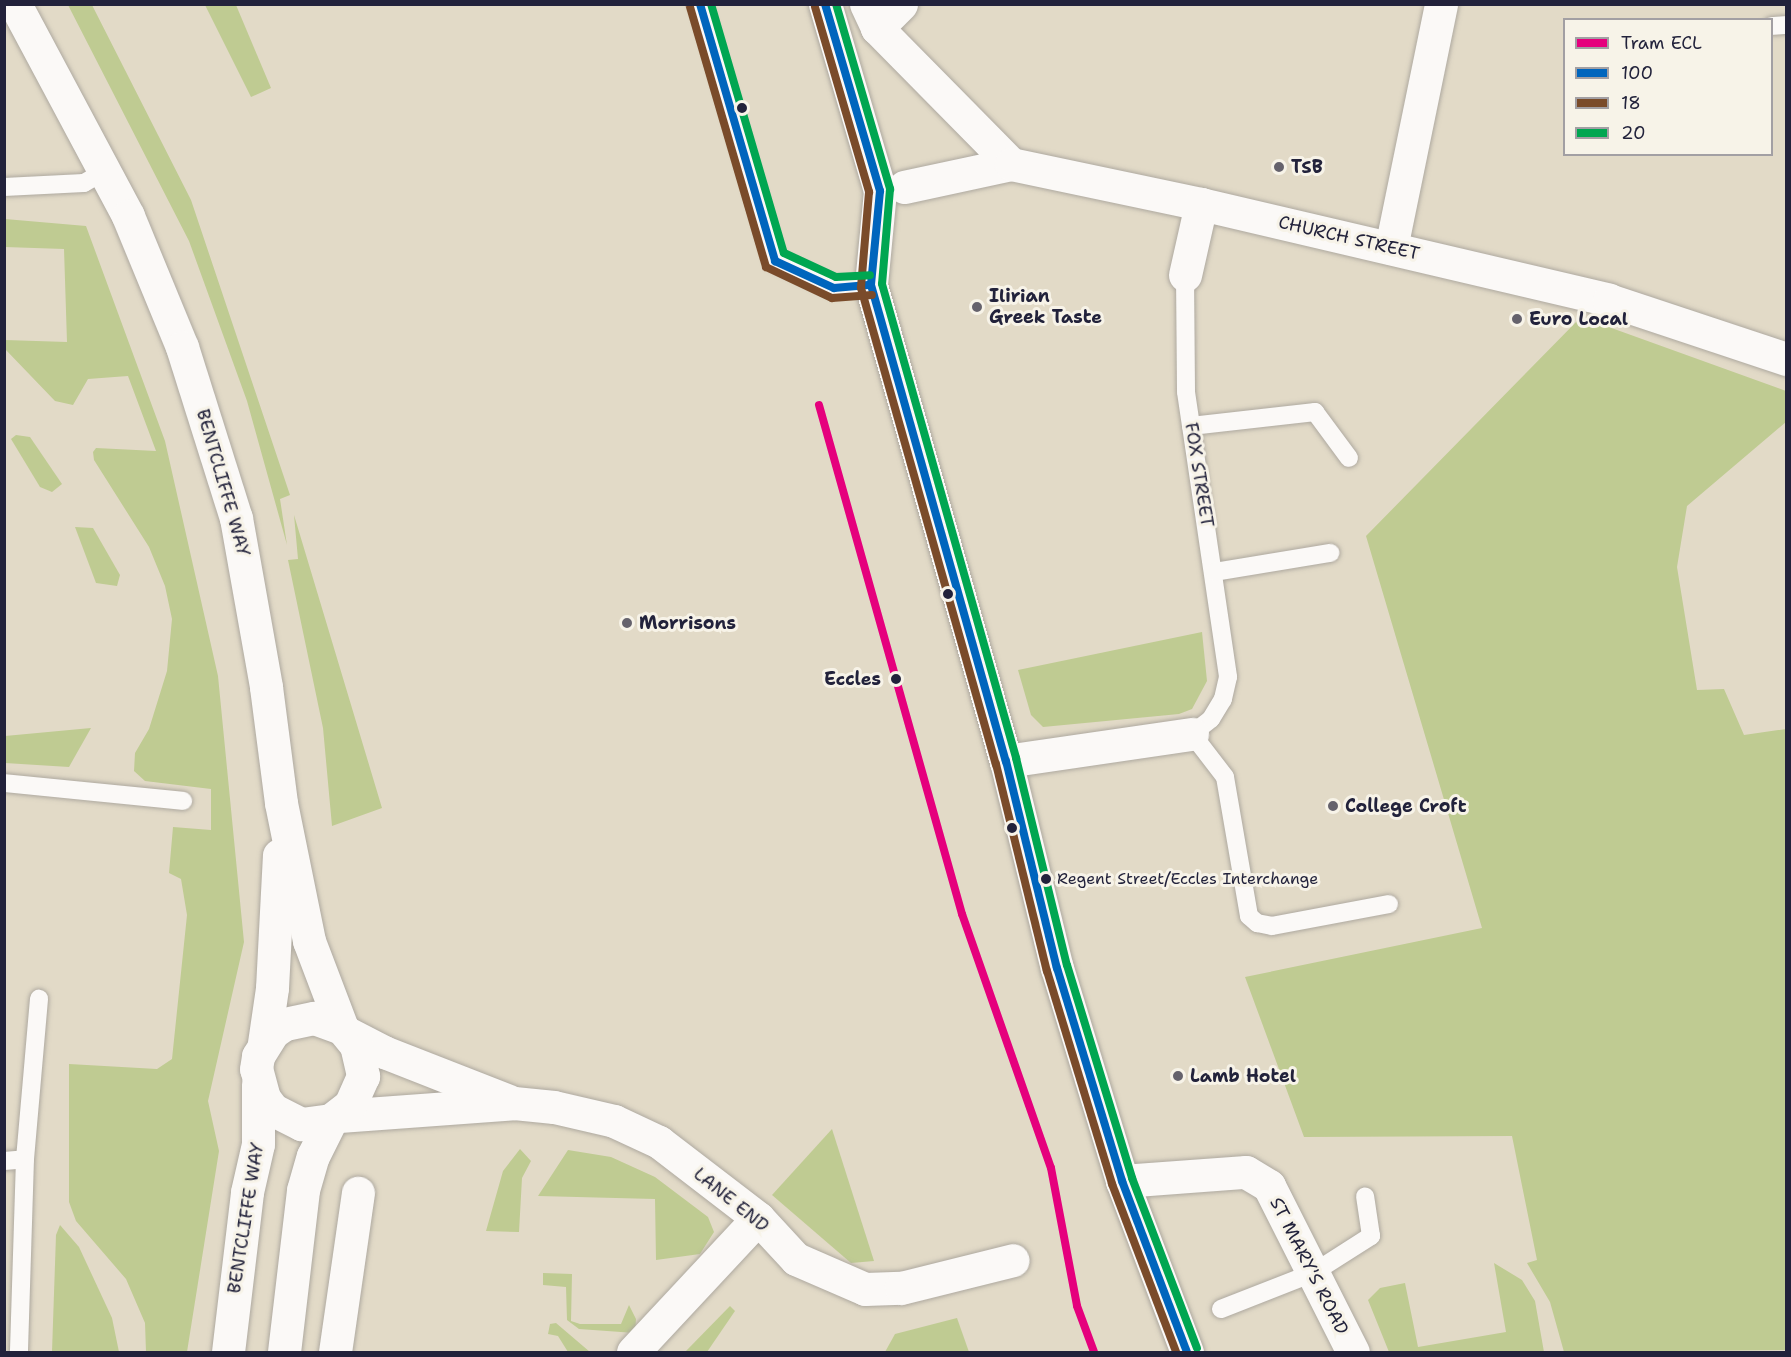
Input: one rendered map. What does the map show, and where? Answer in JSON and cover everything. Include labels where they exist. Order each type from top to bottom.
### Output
[{"type":"street","name":"BENTCLIFFE WAY","points":[[15,4],[105,171],[182,347],[228,488],[246,567],[281,803],[309,941],[344,1031]]},
{"type":"street","points":[[825,4],[879,191],[871,285],[1006,761],[1057,968],[1122,1181],[1187,1353]]},
{"type":"street","points":[[901,4],[872,16],[1011,165]]},
{"type":"street","points":[[1391,248],[1441,4]]},
{"type":"street","name":"CHURCH STREET","points":[[904,187],[1011,165],[1201,204],[1609,300],[1786,358]]},
{"type":"street","name":"FOX STREET","points":[[1185,275],[1201,204]]},
{"type":"street","points":[[1006,761],[1192,734]]},
{"type":"street","points":[[264,1043],[275,947],[281,803]]},
{"type":"street","points":[[284,1353],[303,1190],[313,1156],[335,1118],[359,1091],[363,1076],[356,1045],[344,1031],[329,1021],[300,1019],[273,1032],[264,1043],[258,1056],[258,1084],[264,1098],[286,1119],[316,1124],[335,1118]]},
{"type":"street","name":"LANE END","points":[[344,1031],[384,1052],[514,1103]]},
{"type":"street","name":"BENTCLIFFE WAY","points":[[228,1353],[247,1192],[258,1144],[258,1084]]},
{"type":"street","name":"LANE END","points":[[335,1118],[514,1103],[579,1112],[614,1121],[659,1142],[758,1218],[796,1259],[865,1289],[901,1288],[1013,1260]]},
{"type":"street","name":"ST MARY'S ROAD","points":[[1122,1181],[1245,1172],[1269,1186],[1353,1353]]},
{"type":"street","points":[[335,1353],[358,1193]]},
{"type":"street","points":[[633,1353],[758,1218]]},
{"type":"lane","points":[[700,4],[775,261],[834,288],[871,285]]},
{"type":"lane","points":[[4,187],[84,183],[105,171]]},
{"type":"lane","name":"FOX STREET","points":[[1185,275],[1185,392],[1215,572],[1228,678],[1223,699],[1210,719],[1192,734]]},
{"type":"lane","points":[[1191,426],[1315,412],[1349,458]]},
{"type":"lane","points":[[1215,572],[1330,553]]},
{"type":"lane","points":[[1192,734],[1225,777],[1249,916],[1257,923],[1272,926],[1389,903]]},
{"type":"lane","points":[[4,783],[183,801]]},
{"type":"lane","points":[[19,1353],[25,1159],[39,999]]},
{"type":"lane","points":[[4,1161],[25,1159]]},
{"type":"lane","points":[[1221,1309],[1313,1273],[1371,1236],[1365,1196]]},
{"type":"green space","points":[[68,5],[92,5],[191,200],[290,495],[280,499],[287,545],[247,401],[189,241]]},
{"type":"green space","points":[[205,5],[236,5],[271,88],[251,97]]},
{"type":"green space","points":[[5,219],[86,226],[165,441],[218,676],[244,942],[208,1101],[219,1151],[187,1352],[146,1352],[145,1323],[126,1279],[76,1221],[69,1202],[69,1064],[157,1069],[172,1059],[187,915],[181,879],[169,873],[173,827],[211,830],[211,789],[145,781],[134,771],[135,753],[149,729],[167,671],[172,619],[165,586],[149,547],[94,460],[93,452],[96,448],[156,451],[128,376],[88,379],[73,405],[55,401],[5,349],[5,340],[67,342],[64,249],[5,247]]},
{"type":"green space","points":[[1581,317],[1786,391],[1786,422],[1687,506],[1677,567],[1697,690],[1724,689],[1744,735],[1786,729],[1786,1350],[1564,1352],[1550,1302],[1527,1263],[1537,1260],[1512,1136],[1304,1137],[1245,977],[1482,928],[1366,536]]},
{"type":"green space","points":[[16,435],[30,437],[62,484],[52,492],[40,487],[11,439]]},
{"type":"green space","points":[[294,515],[382,808],[332,826],[323,728],[288,560],[298,559]]},
{"type":"green space","points":[[75,527],[93,528],[120,575],[117,586],[96,583]]},
{"type":"green space","points":[[1202,632],[1207,681],[1192,709],[1179,714],[1043,727],[1031,715],[1018,670]]},
{"type":"green space","points":[[91,728],[69,767],[5,763],[5,736]]},
{"type":"green space","points":[[832,1129],[874,1261],[851,1263],[772,1195]]},
{"type":"green space","points":[[520,1149],[531,1161],[522,1178],[519,1232],[486,1231],[503,1171]]},
{"type":"green space","points":[[568,1150],[611,1157],[655,1177],[708,1217],[714,1232],[700,1254],[656,1260],[655,1199],[538,1196]]},
{"type":"green space","points":[[60,1225],[79,1247],[112,1318],[119,1352],[52,1352],[56,1235]]},
{"type":"green space","points":[[1494,1263],[1522,1280],[1535,1301],[1544,1352],[1389,1352],[1368,1300],[1380,1288],[1405,1283],[1418,1347],[1506,1332]]},
{"type":"green space","points":[[543,1273],[572,1274],[571,1321],[580,1324],[621,1324],[629,1305],[636,1319],[635,1333],[579,1329],[567,1320],[566,1287],[543,1285]]},
{"type":"green space","points":[[730,1306],[735,1311],[707,1352],[685,1352]]},
{"type":"green space","points":[[957,1318],[969,1352],[885,1352],[895,1334]]},
{"type":"green space","points":[[556,1323],[590,1352],[568,1352],[558,1336],[548,1334],[550,1324]]},
{"type":"tram line","name":"ECL","points":[[819,405],[962,914],[1051,1168],[1077,1306],[1094,1352]]},
{"type":"transit line","name":"100","points":[[700,4],[775,261],[834,288],[871,285]]},
{"type":"transit line","name":"20","points":[[711,4],[784,253],[836,277],[870,275]]},
{"type":"transit line","name":"100","points":[[825,4],[880,191],[871,285],[1006,761],[1057,968],[1122,1181],[1187,1352]]},
{"type":"transit line","name":"20","points":[[836,4],[890,189],[882,284],[1016,758],[1067,965],[1132,1178],[1197,1348]]},
{"type":"transit line","name":"18","points":[[690,7],[766,267],[832,298],[872,295]]},
{"type":"transit line","name":"18","points":[[815,7],[869,192],[861,288],[996,764],[1047,971],[1112,1184],[1176,1352]]},
{"type":"place","name":"TSB","points":[[1279,167]]},
{"type":"place","name":"Ilirian Greek Taste","points":[[977,307]]},
{"type":"place","name":"Euro Local","points":[[1517,319]]},
{"type":"place","name":"Morrisons","points":[[627,623]]},
{"type":"place","name":"Eccles","points":[[896,679]]},
{"type":"place","name":"College Croft","points":[[1333,806]]},
{"type":"place","name":"Regent Street/Eccles Interchange","points":[[1046,879]]},
{"type":"place","name":"Lamb Hotel","points":[[1178,1076]]}]
